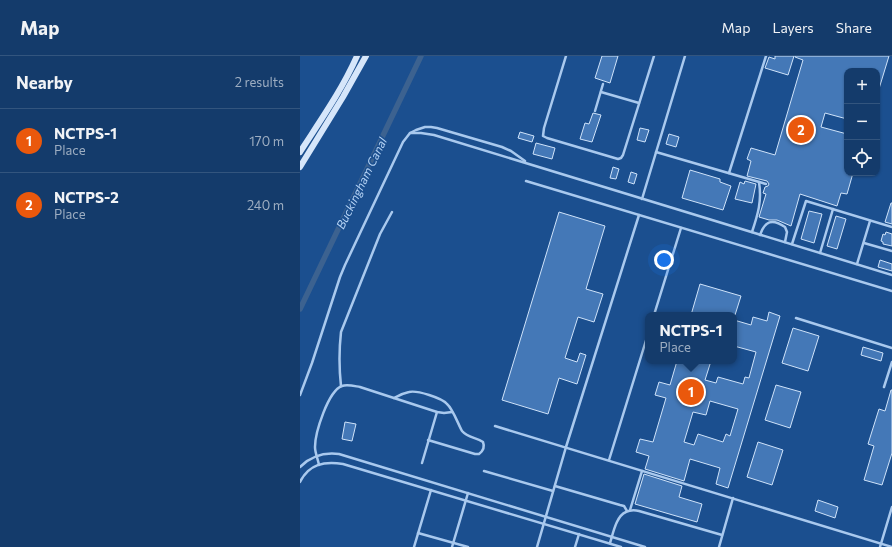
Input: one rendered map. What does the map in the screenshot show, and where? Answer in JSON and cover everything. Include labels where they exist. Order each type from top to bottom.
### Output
[{"type":"main road","points":[[300,152],[337,94],[357,56]]},
{"type":"main road","points":[[300,167],[344,97],[366,56]]},
{"type":"lane","points":[[566,56],[544,128],[544,137],[615,159],[620,159],[624,155],[654,56]]},
{"type":"lane","points":[[642,199],[685,56]]},
{"type":"lane","points":[[729,173],[766,56]]},
{"type":"lane","points":[[595,111],[604,84]]},
{"type":"lane","points":[[601,92],[639,103]]},
{"type":"lane","points":[[300,395],[340,276],[403,142],[410,133],[426,127],[437,128],[506,149],[526,163]]},
{"type":"lane","points":[[410,133],[421,132],[434,134],[892,275]]},
{"type":"lane","points":[[656,152],[766,184]]},
{"type":"lane","points":[[526,182],[892,291]]},
{"type":"lane","points":[[752,232],[760,203],[761,193],[759,182]]},
{"type":"lane","points":[[792,244],[806,201],[892,227]]},
{"type":"lane","points":[[820,253],[833,209]]},
{"type":"lane","points":[[341,386],[339,366],[341,332],[378,240],[392,212]]},
{"type":"lane","points":[[537,547],[566,448],[639,215]]},
{"type":"lane","points":[[857,264],[870,221]]},
{"type":"lane","points":[[760,235],[762,228],[769,222],[783,225],[787,229],[785,242]]},
{"type":"lane","points":[[655,312],[681,228]]},
{"type":"lane","points":[[864,243],[892,251]]},
{"type":"lane","points":[[796,318],[892,348]]},
{"type":"lane","points":[[609,460],[645,344]]},
{"type":"lane","points":[[884,387],[892,362]]},
{"type":"lane","points":[[319,465],[315,447],[318,426],[334,392],[341,386],[360,387],[437,412],[452,412]]},
{"type":"lane","points":[[394,398],[403,393],[416,392],[444,401],[448,405],[465,435],[483,442],[483,448],[479,454],[475,454],[428,440]]},
{"type":"lane","points":[[422,463],[437,412]]},
{"type":"lane","points":[[495,426],[733,498],[880,545],[892,547]]},
{"type":"lane","points":[[300,467],[305,462],[317,456],[330,453],[339,454],[645,547]]},
{"type":"lane","points":[[300,482],[304,475],[315,466],[326,462],[343,464],[621,547]]},
{"type":"lane","points":[[628,511],[642,470]]},
{"type":"lane","points":[[484,471],[553,491]]},
{"type":"lane","points":[[555,486],[620,504],[628,511]]},
{"type":"lane","points":[[414,547],[431,490]]},
{"type":"lane","points":[[452,547],[468,493]]},
{"type":"lane","points":[[718,547],[733,498]]},
{"type":"lane","points":[[880,545],[892,507]]},
{"type":"lane","points":[[610,544],[620,516],[628,511],[639,511],[722,535]]},
{"type":"lane","points":[[418,533],[468,547]]},
{"type":"lane","points":[[575,547],[579,534]]},
{"type":"building","points":[[602,56],[618,56],[610,83],[595,78]]},
{"type":"building","points":[[775,56],[794,56],[788,75],[765,68],[769,57],[775,59]]},
{"type":"building","points":[[889,56],[880,85],[880,68],[844,68],[844,118],[825,113],[821,127],[844,133],[844,176],[852,176],[847,194],[841,193],[837,206],[800,194],[791,226],[777,220],[769,220],[759,217],[766,194],[763,193],[765,187],[769,184],[767,181],[747,176],[751,161],[747,159],[751,148],[775,155],[803,60],[795,57]]},
{"type":"building","points":[[593,113],[601,115],[592,142],[580,139],[585,123],[589,124]]},
{"type":"building","points":[[640,128],[649,130],[645,142],[637,140]]},
{"type":"building","points":[[520,132],[534,136],[532,142],[518,138]]},
{"type":"building","points":[[669,134],[679,137],[676,147],[666,144]]},
{"type":"building","points":[[536,143],[555,148],[552,159],[533,154]]},
{"type":"building","points":[[613,167],[619,169],[616,179],[610,178]]},
{"type":"building","points":[[690,170],[720,179],[720,182],[731,186],[723,210],[682,198]]},
{"type":"building","points":[[631,172],[637,174],[634,184],[628,182]]},
{"type":"building","points":[[745,181],[756,184],[752,203],[735,199],[740,182],[744,184]]},
{"type":"building","points":[[892,203],[892,224],[885,222]]},
{"type":"building","points":[[809,211],[822,214],[814,243],[801,239]]},
{"type":"building","points":[[559,212],[605,226],[586,289],[603,294],[594,322],[578,317],[565,358],[577,362],[580,353],[586,355],[577,384],[559,378],[548,414],[502,400]]},
{"type":"building","points":[[836,216],[846,219],[837,249],[827,246]]},
{"type":"building","points":[[886,232],[892,234],[892,246],[883,244],[881,241],[883,234],[885,235]]},
{"type":"building","points":[[880,260],[892,264],[892,271],[878,267]]},
{"type":"building","points":[[700,284],[741,296],[736,312],[692,312]]},
{"type":"building","points":[[769,312],[780,316],[728,488],[716,484],[720,468],[690,459],[684,481],[645,469],[649,456],[636,452],[640,439],[653,442],[666,398],[655,395],[659,382],[670,385],[676,364],[710,364],[705,380],[716,383],[718,377],[743,384],[745,377],[749,378],[756,352],[737,347],[737,321],[751,325],[753,317],[767,321]],"holes":[[[710,401],[738,409],[730,436],[726,434],[723,442],[698,434],[694,445],[684,442],[693,412],[706,415]]]},
{"type":"building","points":[[793,328],[819,336],[808,371],[782,363]]},
{"type":"building","points":[[863,347],[883,353],[881,361],[861,355]]},
{"type":"building","points":[[776,385],[801,392],[790,428],[765,420]]},
{"type":"building","points":[[891,390],[892,453],[882,485],[864,480],[874,446],[868,444],[879,409],[885,411]]},
{"type":"building","points":[[345,422],[356,424],[352,441],[342,439]]},
{"type":"building","points":[[758,442],[783,450],[772,485],[747,477]]},
{"type":"building","points":[[644,474],[682,486],[679,497],[702,504],[697,522],[635,504]]},
{"type":"building","points":[[818,500],[838,507],[835,518],[815,511]]},
{"type":"waterway","name":"Buckingham Canal","points":[[300,309],[421,56]]},
{"type":"place","name":"NCTPS-2","points":[[801,130]]},
{"type":"place","name":"NCTPS-1","points":[[691,392]]}]
